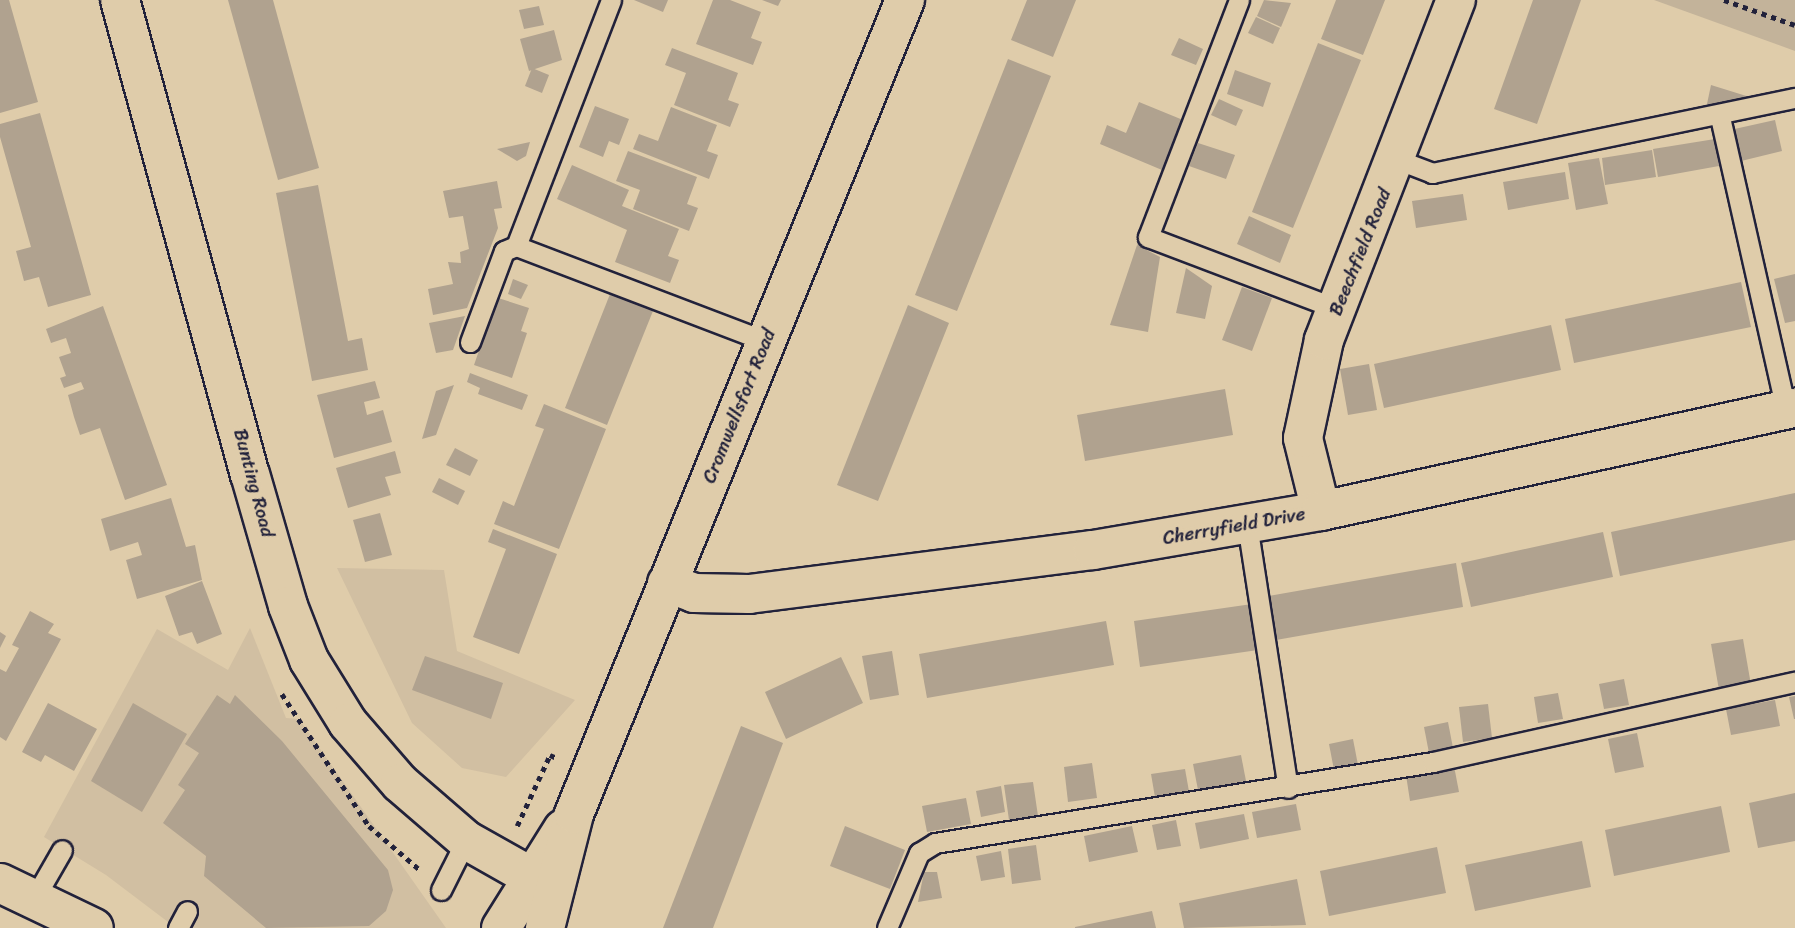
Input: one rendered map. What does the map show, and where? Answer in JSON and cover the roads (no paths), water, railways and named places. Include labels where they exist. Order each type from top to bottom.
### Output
[{"type":"street","name":"Bunting Road","points":[[120,0],[250,474],[309,660],[348,723],[400,783],[466,840],[530,876]]},
{"type":"street","name":"Cromwellsfort Road","points":[[545,928],[574,814],[905,0]]},
{"type":"street","name":"Beechfield Road","points":[[1321,511],[1303,438],[1324,340],[1456,0]]},
{"type":"street","name":"Cherryfield Drive","points":[[667,583],[694,593],[749,594],[1093,550],[1321,511],[1791,409]]},
{"type":"street","name":"Cromwellsfort Road","points":[[501,928],[530,876],[574,814]]},
{"type":"street","points":[[23,900],[94,928]]},
{"type":"lane","points":[[516,246],[611,0]]},
{"type":"lane","points":[[1239,0],[1148,237],[1338,309]]},
{"type":"lane","points":[[1396,159],[1432,173],[1720,117],[1795,98]]},
{"type":"lane","points":[[1720,117],[1791,409]]},
{"type":"lane","points":[[470,342],[504,251],[516,246],[765,341]]},
{"type":"lane","points":[[1247,524],[1288,788]]},
{"type":"lane","points":[[887,928],[919,853],[935,843],[1288,788],[1433,762],[1795,682]]},
{"type":"lane","points":[[441,890],[466,840]]},
{"type":"lane","points":[[23,900],[62,850]]}]
